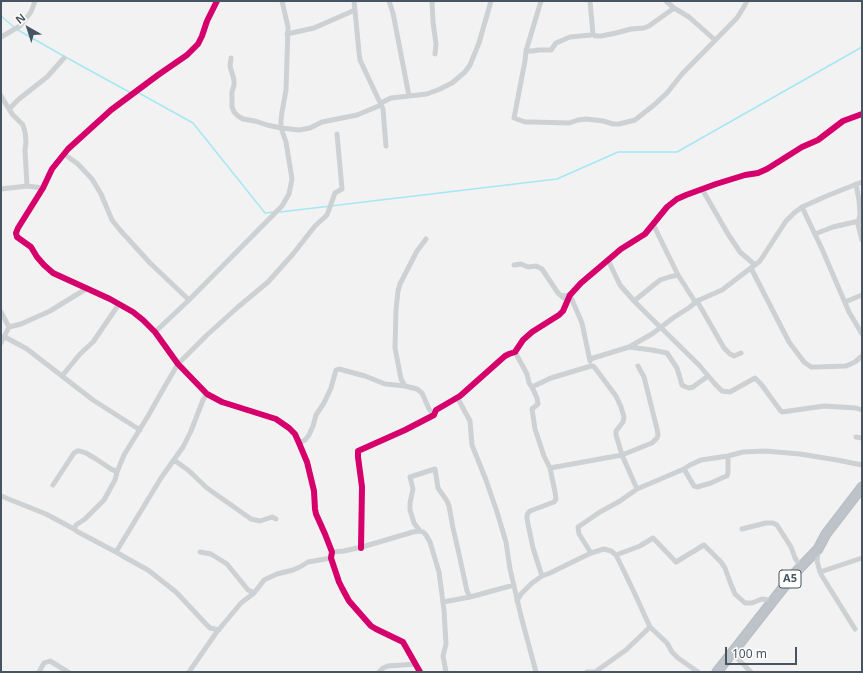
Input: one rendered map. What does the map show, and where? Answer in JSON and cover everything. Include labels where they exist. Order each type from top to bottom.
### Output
[{"type":"highway","name":"A5","points":[[717,672],[773,601],[818,549],[826,534],[862,487]]},
{"type":"street","points":[[1,37],[20,26],[30,12],[35,1]]},
{"type":"street","points":[[218,1],[207,21],[198,44],[187,55],[110,110],[68,149],[52,169],[43,188],[18,228],[16,233],[17,237],[31,247],[37,257],[53,273],[88,288],[138,316],[155,332],[178,364],[207,394],[222,402],[276,419],[289,428],[299,443],[307,462],[312,479],[316,514],[325,534],[339,582],[349,601],[371,626],[403,642],[420,672]]},
{"type":"street","points":[[155,332],[189,300],[282,206],[289,194],[292,179],[286,142],[281,128],[286,90],[288,34],[287,21],[282,1]]},
{"type":"street","points":[[354,1],[360,60],[383,109],[386,146]]},
{"type":"street","points":[[389,1],[393,13],[409,96]]},
{"type":"street","points":[[432,1],[436,44],[435,54]]},
{"type":"street","points":[[231,58],[230,66],[234,80],[232,107],[238,116],[243,119],[281,128],[299,130],[310,128],[322,122],[357,115],[391,98],[426,94],[452,83],[465,72],[470,65],[479,42],[491,1]]},
{"type":"street","points":[[541,1],[526,50],[514,118],[525,122],[569,123],[586,119],[613,124],[635,120],[667,93],[682,74],[737,18],[746,3],[740,1]]},
{"type":"street","points":[[590,1],[593,34]]},
{"type":"street","points":[[666,1],[674,8],[690,17],[715,40]]},
{"type":"street","points":[[526,50],[551,50],[556,43],[570,37],[593,34],[595,36],[601,36],[631,29],[644,28],[656,22],[674,8]]},
{"type":"street","points":[[288,34],[314,28],[355,10]]},
{"type":"street","points":[[9,109],[19,99],[47,77],[64,58]]},
{"type":"street","points":[[1,96],[12,115],[23,125],[26,142],[27,186]]},
{"type":"street","points":[[361,548],[362,487],[358,451],[434,415],[436,410],[457,397],[505,356],[515,352],[523,340],[532,332],[563,311],[570,295],[581,283],[620,248],[645,234],[667,207],[677,199],[735,178],[758,173],[767,169],[802,147],[818,140],[843,121],[862,114]]},
{"type":"street","points":[[74,529],[76,525],[104,500],[115,480],[124,455],[178,364],[238,307],[268,282],[315,226],[327,215],[335,193],[342,189],[337,134]]},
{"type":"street","points":[[64,154],[78,164],[92,179],[102,194],[112,220],[120,230],[189,300]]},
{"type":"street","points":[[590,359],[629,347],[652,334],[697,301],[722,290],[760,261],[786,221],[794,213],[802,207],[862,182]]},
{"type":"street","points":[[856,184],[860,214],[858,225],[862,240]]},
{"type":"street","points":[[1,189],[27,186],[43,188]]},
{"type":"street","points":[[702,189],[728,234],[740,252],[753,266],[767,300],[789,342],[804,362],[816,367],[846,366],[855,362],[862,356]]},
{"type":"street","points":[[802,207],[849,312],[862,334]]},
{"type":"street","points":[[815,234],[833,227],[859,221]]},
{"type":"street","points":[[653,224],[678,275],[694,300],[697,301],[727,352],[734,356],[741,353]]},
{"type":"street","points":[[405,386],[401,379],[395,348],[398,291],[417,251],[426,239]]},
{"type":"street","points":[[608,260],[620,284],[634,301],[699,364],[722,391],[730,392],[754,379],[757,379],[782,412],[824,406],[856,408],[862,410]]},
{"type":"street","points":[[514,265],[520,264],[528,267],[540,267],[558,293],[568,302]]},
{"type":"street","points":[[634,301],[660,280],[669,276],[678,275]]},
{"type":"street","points":[[9,327],[21,324],[50,311],[88,288]]},
{"type":"street","points":[[563,296],[570,295]]},
{"type":"street","points":[[570,295],[582,323],[591,366]]},
{"type":"street","points":[[845,302],[862,295]]},
{"type":"street","points":[[62,376],[80,354],[94,342],[119,304]]},
{"type":"street","points":[[1,312],[9,327],[1,343]]},
{"type":"street","points":[[5,337],[27,349],[93,400],[140,430]]},
{"type":"street","points":[[629,347],[667,353],[677,368],[682,385],[686,387],[693,387],[708,376]]},
{"type":"street","points":[[515,352],[527,374],[529,383],[537,398],[538,404],[532,409],[535,429],[554,480],[556,499],[554,502],[530,511],[527,516],[533,548],[542,576]]},
{"type":"street","points":[[532,387],[551,378],[593,366],[612,390],[621,407],[624,417],[623,422],[616,430],[616,435],[622,455],[636,489]]},
{"type":"street","points":[[550,468],[622,455],[652,442],[657,438],[657,429],[644,377],[638,366]]},
{"type":"street","points":[[299,443],[309,436],[316,415],[324,403],[331,388],[336,370],[339,368],[386,384],[405,386],[420,390],[434,415]]},
{"type":"street","points":[[116,552],[161,478],[186,442],[207,394]]},
{"type":"street","points":[[457,397],[470,421],[472,445],[498,512],[506,542],[517,601],[536,672]]},
{"type":"street","points":[[53,484],[74,452],[77,451],[91,456],[117,472]]},
{"type":"street","points":[[591,553],[579,534],[578,527],[636,489],[684,469],[701,460],[743,452],[766,451],[800,454],[862,466]]},
{"type":"street","points":[[684,469],[694,486],[697,487],[711,483],[727,476],[728,456]]},
{"type":"street","points":[[174,460],[188,470],[207,488],[251,519],[260,522],[272,517],[276,519]]},
{"type":"street","points":[[446,672],[443,656],[446,644],[439,572],[430,542],[426,535],[420,531],[414,523],[410,510],[413,490],[410,477],[435,469],[438,488],[449,506],[467,591],[470,597]]},
{"type":"street","points":[[1,496],[32,508],[74,529],[148,570],[176,592],[210,628],[219,630]]},
{"type":"street","points":[[742,529],[766,523],[774,523],[777,525],[791,547],[795,558],[801,567]]},
{"type":"street","points":[[189,672],[219,630],[241,603],[254,593],[264,580],[285,571],[293,570],[308,562],[420,531]]},
{"type":"street","points":[[616,555],[640,546],[653,538],[676,562],[704,545],[721,562],[725,568],[735,594],[745,603],[752,603],[762,599],[773,601]]},
{"type":"street","points":[[517,601],[532,583],[542,576],[591,553],[604,549],[611,551],[616,555],[650,627],[667,643],[672,652],[678,658],[698,672]]},
{"type":"street","points":[[818,549],[817,561],[820,572],[855,628]]},
{"type":"street","points":[[200,552],[211,554],[227,564],[248,590],[254,593]]},
{"type":"street","points":[[820,572],[862,558]]},
{"type":"street","points":[[443,602],[470,597],[514,585]]},
{"type":"street","points":[[587,672],[595,672],[626,650],[650,627]]},
{"type":"street","points":[[732,653],[751,672]]},
{"type":"street","points":[[39,672],[44,663],[50,662],[68,672]]},
{"type":"street","points":[[379,672],[388,666],[416,664]]},
{"type":"waterway","points":[[1,16],[15,28]]},
{"type":"waterway","points":[[18,30],[131,93]]},
{"type":"waterway","points":[[280,212],[557,179],[618,152],[677,152],[862,47]]},
{"type":"waterway","points":[[139,93],[193,123],[265,213],[274,212]]},
{"type":"cycle path","points":[[217,1],[198,44],[187,55],[111,110],[68,149],[52,169],[43,188],[18,228],[16,233],[17,237],[31,247],[37,257],[53,273],[110,299],[133,312],[143,320],[155,332],[178,364],[207,394],[222,402],[276,419],[295,434],[307,462],[314,491],[316,514],[332,552],[331,558],[342,588],[349,601],[371,626],[403,642],[420,672]]},
{"type":"cycle path","points":[[361,548],[362,487],[358,451],[434,415],[436,410],[460,396],[505,356],[515,352],[523,340],[532,332],[559,315],[563,311],[570,295],[581,283],[621,249],[645,234],[667,207],[677,199],[716,184],[745,175],[758,173],[767,169],[802,147],[818,140],[843,121],[862,114]]}]
